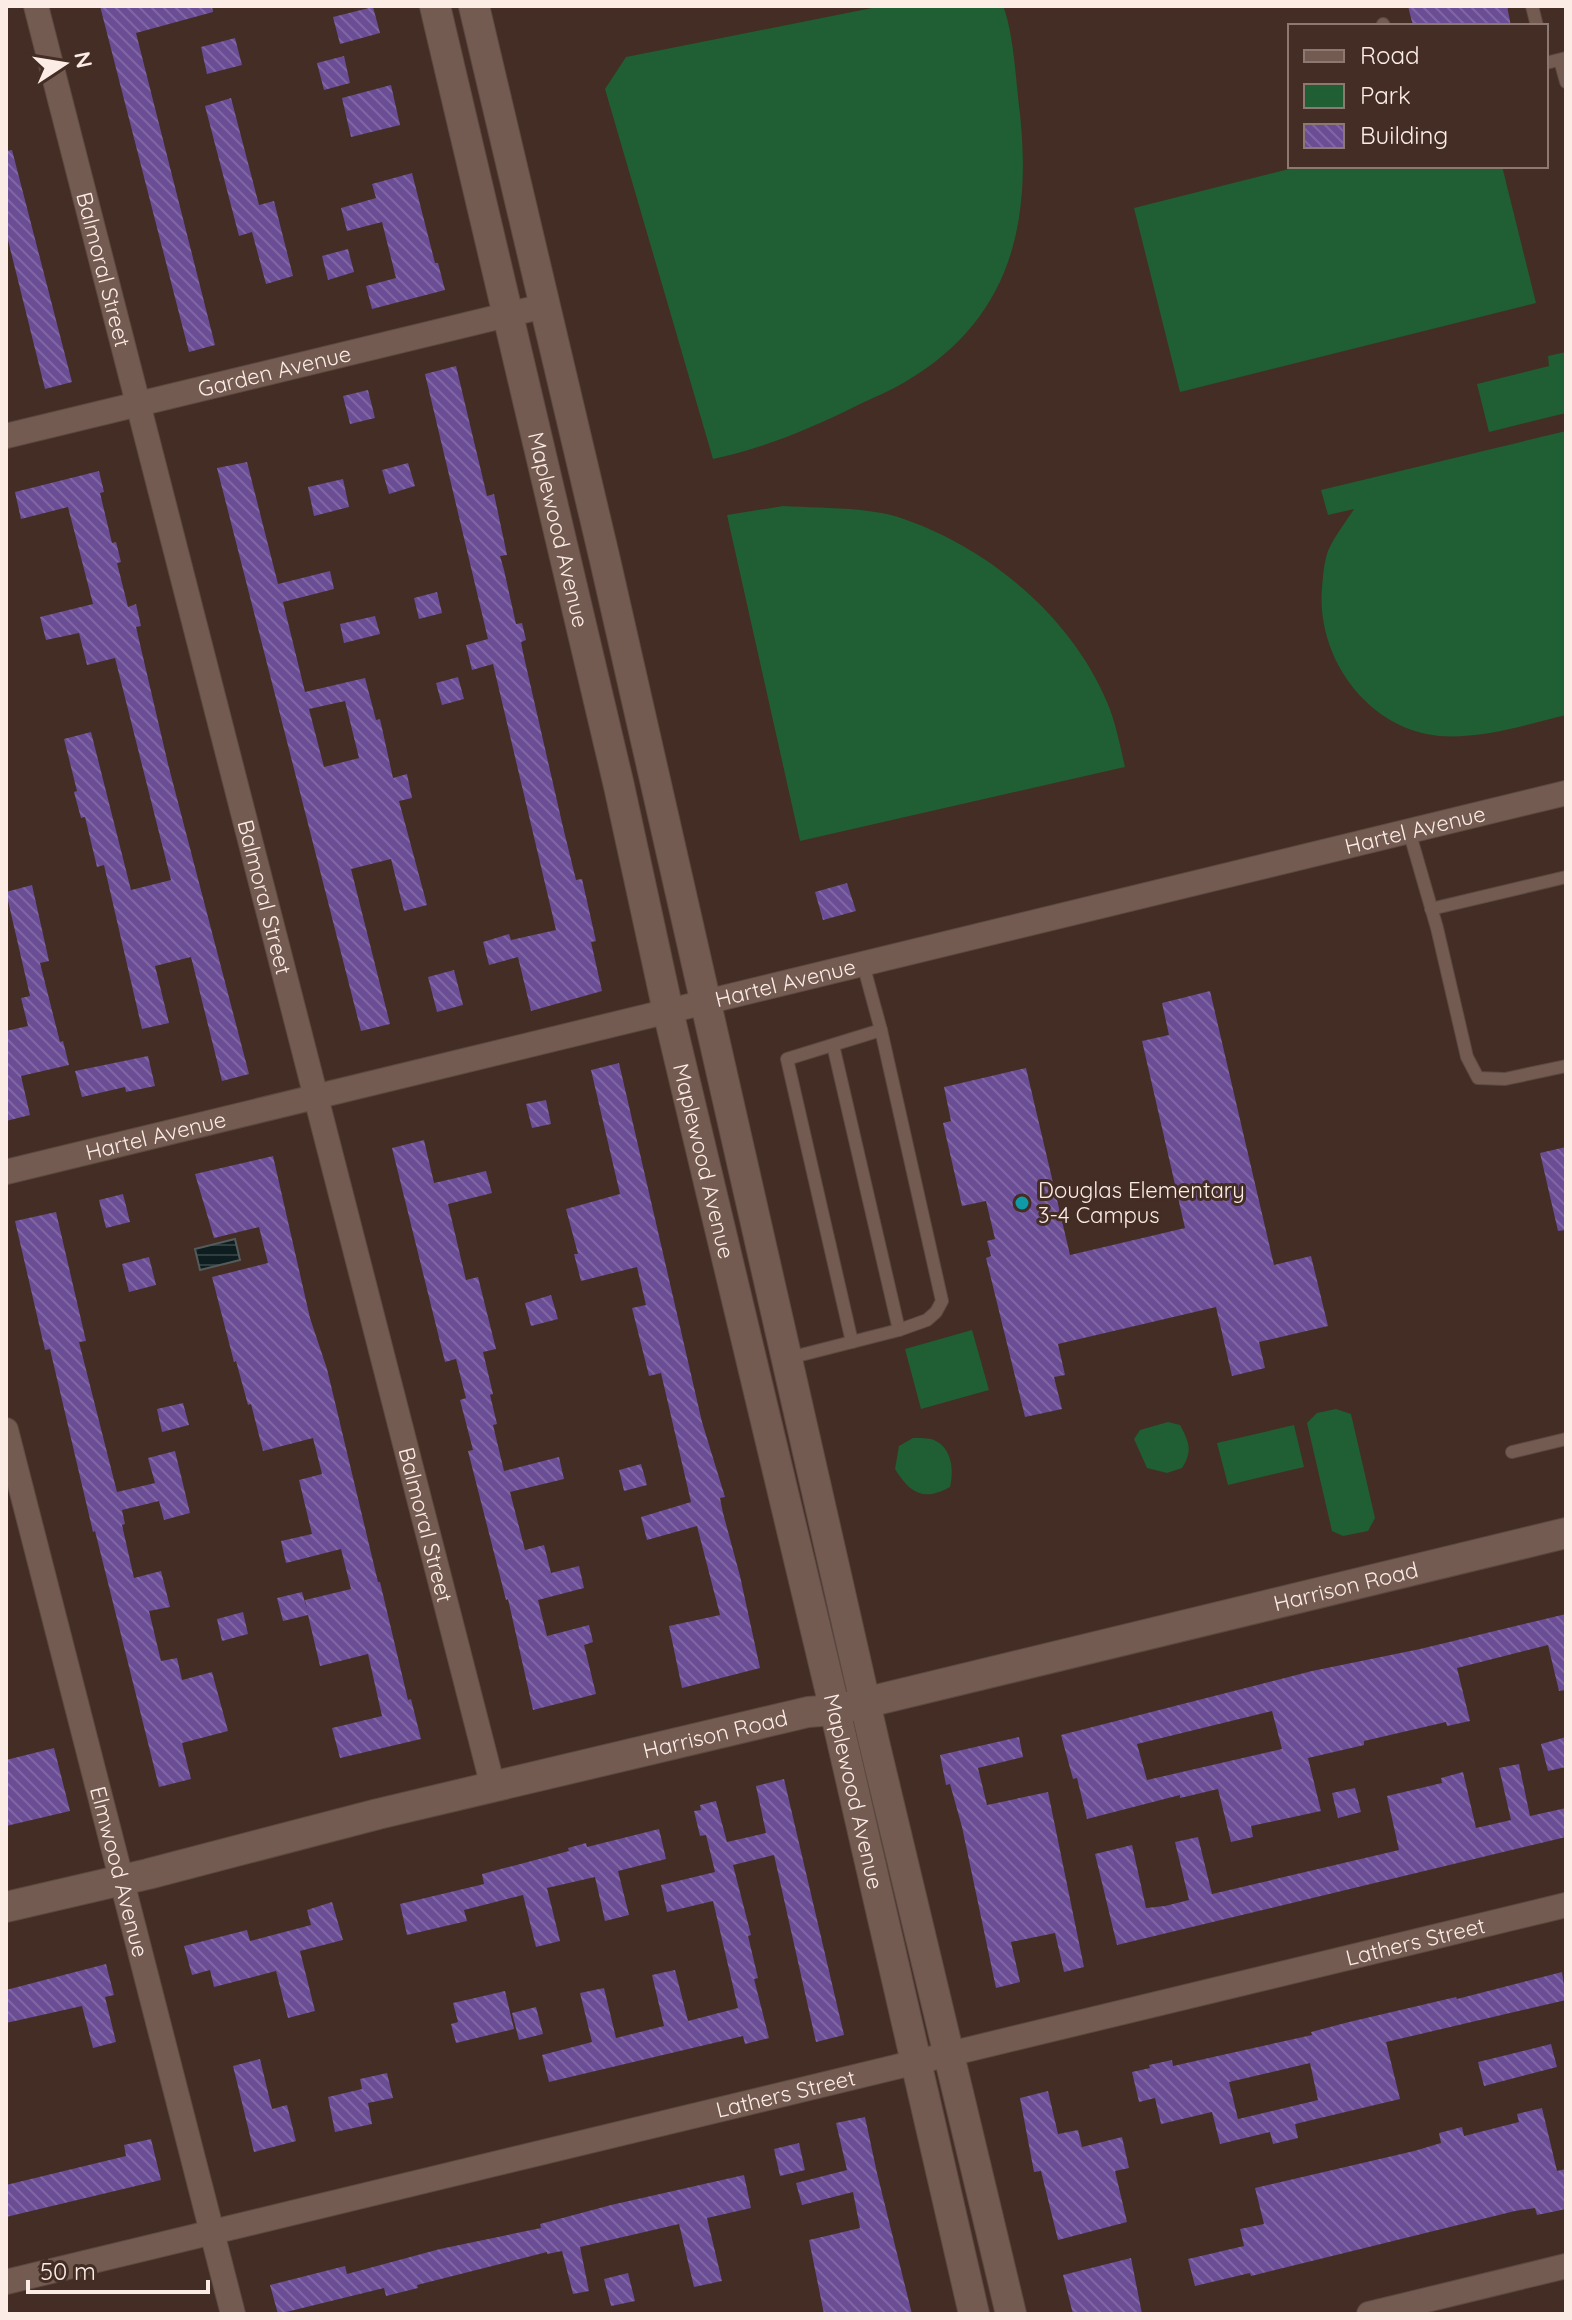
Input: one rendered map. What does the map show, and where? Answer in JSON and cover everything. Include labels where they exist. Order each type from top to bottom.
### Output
[{"type":"street","name":"Balmoral Street","points":[[36,6],[493,1787]]},
{"type":"street","name":"Maplewood Avenue","points":[[435,6],[974,2314]]},
{"type":"street","name":"Maplewood Avenue","points":[[474,6],[605,560],[865,1701],[1011,2314]]},
{"type":"street","points":[[469,156],[507,148]]},
{"type":"street","name":"Garden Avenue","points":[[6,436],[544,306]]},
{"type":"street","points":[[566,569],[605,560]]},
{"type":"street","points":[[619,786],[654,778]]},
{"type":"street","name":"Hartel Avenue","points":[[6,1172],[1566,793]]},
{"type":"street","name":"Elmwood Avenue","points":[[6,1430],[233,2314]]},
{"type":"street","name":"Harrison Road","points":[[6,1907],[122,1881],[493,1787],[808,1712],[835,1710],[1566,1533]]},
{"type":"street","name":"Lathers Street","points":[[6,2282],[1566,1905]]},
{"type":"street","points":[[1369,2314],[1566,2266]]},
{"type":"lane","points":[[1563,59],[1566,82]]},
{"type":"lane","points":[[1409,831],[1467,1057],[1478,1078],[1505,1079],[1566,1066]]},
{"type":"lane","points":[[1431,909],[1566,877]]},
{"type":"lane","points":[[786,1358],[927,1320],[942,1301],[881,1030],[863,964]]},
{"type":"lane","points":[[852,1342],[787,1059],[881,1030]]},
{"type":"lane","points":[[833,1045],[899,1330]]},
{"type":"lane","points":[[1512,1452],[1566,1439]]},
{"type":"green space","points":[[882,6],[1003,6],[1014,59],[1023,155],[1022,195],[1006,268],[990,300],[969,330],[940,358],[905,382],[804,430],[713,459],[605,89],[626,57]]},
{"type":"green space","points":[[1293,168],[1502,168],[1536,303],[1180,392],[1134,208]]},
{"type":"green space","points":[[1566,352],[1566,413],[1489,432],[1477,384],[1549,366],[1548,356]]},
{"type":"green space","points":[[1566,431],[1566,715],[1503,730],[1455,736],[1413,730],[1390,720],[1351,685],[1337,663],[1328,639],[1322,614],[1326,560],[1333,540],[1354,509],[1328,515],[1321,490]]},
{"type":"green space","points":[[783,506],[856,510],[898,517],[963,546],[994,566],[1049,613],[1072,641],[1110,710],[1125,767],[800,841],[727,515]]},
{"type":"green space","points":[[972,1330],[989,1390],[921,1409],[905,1349]]},
{"type":"green space","points":[[1336,1409],[1351,1414],[1375,1518],[1368,1531],[1343,1536],[1332,1531],[1307,1423],[1317,1413]]},
{"type":"green space","points":[[1168,1422],[1180,1425],[1189,1451],[1182,1468],[1167,1473],[1147,1468],[1134,1439],[1140,1430]]},
{"type":"green space","points":[[1294,1425],[1304,1467],[1228,1485],[1217,1443]]},
{"type":"green space","points":[[913,1438],[934,1440],[945,1448],[952,1474],[950,1487],[925,1494],[906,1484],[895,1469],[899,1446]]},
{"type":"shaded area","points":[[235,1239],[240,1260],[200,1270],[195,1249]]},
{"type":"building","points":[[100,6],[212,6],[213,12],[136,33],[215,345],[189,352]]},
{"type":"building","points":[[1408,6],[1507,6],[1511,24],[1412,24]]},
{"type":"building","points":[[373,7],[380,33],[340,44],[333,17]]},
{"type":"building","points":[[235,38],[242,65],[207,74],[201,47]]},
{"type":"building","points":[[344,56],[350,83],[324,90],[317,63]]},
{"type":"building","points":[[391,85],[400,125],[351,137],[342,98]]},
{"type":"building","points":[[231,98],[259,205],[274,201],[293,276],[266,284],[252,232],[239,236],[205,106]]},
{"type":"building","points":[[12,150],[72,382],[45,389],[6,232],[6,151]]},
{"type":"building","points":[[412,173],[445,290],[372,309],[366,286],[396,278],[382,222],[347,231],[341,208],[376,198],[372,184]]},
{"type":"building","points":[[348,249],[354,272],[328,280],[322,256]]},
{"type":"building","points":[[456,366],[487,496],[494,494],[507,555],[500,556],[516,624],[522,623],[526,640],[521,642],[524,657],[576,880],[582,879],[596,941],[591,942],[602,991],[531,1011],[518,957],[489,965],[483,942],[509,934],[511,940],[556,930],[493,664],[472,670],[466,645],[488,639],[425,374]]},
{"type":"building","points":[[368,390],[375,418],[350,424],[343,396]]},
{"type":"building","points":[[247,462],[278,584],[330,571],[334,589],[283,602],[305,692],[365,678],[376,720],[380,719],[393,778],[407,774],[412,798],[399,801],[427,905],[404,911],[391,859],[351,869],[390,1024],[361,1031],[217,468]],"holes":[[[345,701],[359,758],[324,767],[309,709]]]},
{"type":"building","points":[[408,463],[415,486],[389,494],[382,470]]},
{"type":"building","points":[[99,471],[104,492],[100,493],[112,543],[116,542],[121,562],[117,563],[128,607],[136,604],[141,626],[136,627],[168,764],[249,1074],[222,1081],[191,957],[155,966],[169,1023],[142,1029],[104,865],[97,867],[85,817],[81,818],[74,792],[77,791],[64,739],[91,732],[131,890],[171,880],[115,658],[87,665],[79,633],[46,640],[40,617],[93,604],[68,507],[21,519],[15,492]]},
{"type":"building","points":[[343,479],[349,507],[314,516],[308,487]]},
{"type":"building","points":[[437,592],[442,613],[419,619],[414,598]]},
{"type":"building","points":[[375,616],[380,634],[344,643],[340,624]]},
{"type":"building","points":[[458,677],[464,699],[442,705],[436,683]]},
{"type":"building","points":[[847,883],[856,911],[823,920],[815,892]]},
{"type":"building","points":[[32,885],[49,961],[40,963],[69,1065],[21,1076],[30,1115],[6,1121],[6,1031],[28,1026],[21,998],[30,996],[6,892]]},
{"type":"building","points":[[454,970],[463,1005],[437,1012],[428,977]]},
{"type":"building","name":"Douglas Elementary 3-4 Campus","points":[[1210,991],[1274,1265],[1311,1256],[1328,1326],[1259,1342],[1265,1368],[1232,1376],[1216,1307],[1058,1344],[1065,1375],[1054,1377],[1062,1409],[1025,1417],[986,1258],[991,1256],[987,1241],[995,1239],[986,1201],[962,1206],[943,1123],[951,1121],[944,1087],[1026,1068],[1070,1255],[1185,1228],[1142,1041],[1169,1035],[1162,1003]]},
{"type":"building","points":[[148,1056],[155,1086],[126,1092],[125,1087],[82,1097],[75,1071]]},
{"type":"building","points":[[619,1063],[702,1422],[725,1497],[720,1498],[723,1513],[760,1668],[682,1688],[669,1626],[720,1615],[697,1526],[647,1540],[641,1517],[691,1502],[661,1373],[649,1376],[632,1308],[646,1305],[637,1267],[581,1281],[574,1254],[578,1254],[566,1209],[620,1194],[591,1070]]},
{"type":"building","points":[[546,1100],[551,1124],[532,1128],[526,1104]]},
{"type":"building","points":[[424,1140],[434,1183],[486,1171],[492,1193],[448,1204],[466,1280],[478,1277],[496,1349],[483,1352],[493,1394],[490,1395],[497,1424],[493,1425],[504,1471],[559,1457],[564,1479],[510,1492],[525,1550],[544,1545],[551,1573],[579,1566],[584,1588],[538,1600],[547,1636],[589,1625],[593,1642],[584,1645],[596,1694],[533,1710],[508,1599],[468,1451],[473,1450],[460,1400],[466,1398],[456,1359],[445,1362],[392,1148]]},
{"type":"building","points":[[1566,1147],[1566,1230],[1558,1231],[1540,1153]]},
{"type":"building","points":[[273,1156],[310,1318],[327,1369],[378,1582],[421,1739],[340,1758],[332,1728],[382,1716],[368,1654],[320,1666],[308,1615],[283,1621],[277,1598],[302,1592],[307,1609],[305,1600],[351,1589],[341,1549],[286,1563],[281,1541],[312,1534],[299,1480],[322,1474],[313,1438],[263,1451],[251,1404],[248,1405],[234,1362],[212,1277],[268,1263],[259,1227],[214,1238],[195,1174]]},
{"type":"building","points":[[123,1194],[130,1222],[106,1228],[99,1200]]},
{"type":"building","points":[[56,1212],[86,1341],[79,1342],[117,1492],[155,1483],[148,1458],[175,1451],[190,1513],[164,1520],[159,1501],[122,1510],[125,1524],[122,1525],[134,1578],[161,1571],[170,1607],[149,1611],[161,1661],[177,1658],[182,1680],[212,1672],[228,1731],[182,1743],[191,1779],[159,1787],[93,1532],[50,1349],[45,1350],[15,1221]]},
{"type":"building","points":[[149,1257],[156,1285],[129,1292],[122,1264]]},
{"type":"building","points":[[551,1295],[558,1319],[531,1326],[525,1303]]},
{"type":"building","points":[[183,1403],[189,1425],[162,1432],[157,1409]]},
{"type":"building","points":[[641,1464],[647,1485],[624,1491],[619,1470]]},
{"type":"building","points":[[243,1612],[248,1634],[222,1641],[217,1619]]},
{"type":"building","points":[[1566,1614],[1566,1690],[1559,1691],[1548,1645],[1457,1668],[1470,1721],[1447,1726],[1446,1722],[1308,1758],[1321,1811],[1251,1826],[1253,1837],[1231,1842],[1218,1789],[1180,1798],[1180,1795],[1087,1819],[1077,1778],[1073,1779],[1061,1735],[1312,1671]],"holes":[[[1272,1711],[1282,1749],[1147,1780],[1137,1744]]]},
{"type":"building","points":[[1019,1737],[1023,1757],[978,1768],[987,1805],[1048,1792],[1084,1967],[1064,1972],[1055,1933],[1011,1942],[1020,1982],[996,1988],[962,1827],[950,1784],[946,1785],[940,1755]]},
{"type":"building","points":[[1566,1737],[1566,1767],[1548,1771],[1541,1744]]},
{"type":"building","points":[[54,1748],[70,1811],[6,1826],[6,1760]]},
{"type":"building","points":[[1519,1764],[1530,1816],[1566,1808],[1566,1837],[1117,1945],[1095,1854],[1132,1845],[1146,1908],[1165,1906],[1189,1900],[1175,1842],[1198,1837],[1212,1894],[1399,1850],[1387,1796],[1442,1783],[1441,1778],[1463,1772],[1476,1828],[1511,1820],[1499,1768]]},
{"type":"building","points":[[784,1779],[844,2035],[816,2042],[774,1855],[733,1865],[751,1935],[748,1936],[758,1978],[754,1979],[769,2038],[745,2044],[743,2036],[549,2082],[542,2055],[592,2042],[580,1993],[604,1988],[616,2038],[664,2026],[652,1975],[675,1970],[688,2021],[738,2008],[713,1901],[667,1912],[661,1885],[715,1872],[706,1835],[700,1836],[694,1811],[701,1810],[700,1805],[716,1801],[727,1842],[766,1833],[756,1786]]},
{"type":"building","points":[[1355,1788],[1361,1812],[1338,1818],[1332,1793]]},
{"type":"building","points":[[659,1829],[666,1859],[618,1871],[629,1915],[605,1921],[595,1877],[547,1888],[560,1941],[536,1947],[523,1895],[464,1910],[467,1921],[407,1935],[400,1904],[484,1884],[482,1874],[569,1851],[568,1848],[586,1843],[587,1847]]},
{"type":"building","points":[[332,1902],[343,1940],[300,1951],[315,2011],[288,2018],[276,1971],[214,1987],[210,1970],[192,1975],[184,1946],[247,1930],[250,1941],[311,1925],[307,1910]]},
{"type":"building","points":[[106,1964],[114,1995],[105,1997],[116,2042],[93,2048],[82,2006],[6,2023],[6,1990]]},
{"type":"building","points":[[1562,1972],[1566,2000],[1386,2042],[1400,2099],[1295,2124],[1298,2138],[1273,2144],[1270,2132],[1220,2144],[1212,2112],[1161,2124],[1155,2098],[1139,2102],[1132,2072],[1150,2068],[1149,2065],[1172,2060],[1173,2066],[1312,2035],[1311,2032],[1349,2022]],"holes":[[[1310,2063],[1318,2100],[1238,2119],[1229,2082]]]},
{"type":"building","points":[[505,1991],[514,2029],[456,2043],[451,2024],[458,2022],[453,2003]]},
{"type":"building","points":[[536,2007],[543,2034],[519,2040],[512,2013]]},
{"type":"building","points":[[1551,2044],[1557,2067],[1484,2086],[1478,2062]]},
{"type":"building","points":[[260,2059],[272,2109],[287,2105],[296,2141],[254,2152],[233,2066]]},
{"type":"building","points":[[387,2073],[393,2098],[368,2103],[372,2124],[335,2132],[328,2097],[362,2089],[360,2079]]},
{"type":"building","points":[[1048,2091],[1058,2134],[1078,2130],[1082,2147],[1122,2137],[1129,2168],[1115,2171],[1127,2222],[1058,2240],[1041,2171],[1034,2172],[1020,2098]]},
{"type":"building","points":[[1542,2108],[1557,2171],[1566,2169],[1566,2209],[1537,2215],[1535,2208],[1515,2211],[1251,2276],[1250,2273],[1195,2286],[1188,2259],[1244,2246],[1240,2229],[1264,2224],[1255,2188],[1414,2151],[1441,2143],[1439,2133],[1462,2127],[1464,2136],[1519,2122],[1517,2114]]},
{"type":"building","points":[[865,2117],[912,2314],[824,2314],[809,2240],[860,2228],[853,2192],[802,2205],[796,2183],[847,2170],[836,2123]]},
{"type":"building","points":[[151,2139],[161,2180],[6,2217],[6,2185],[126,2156],[124,2145]]},
{"type":"building","points":[[799,2143],[805,2170],[780,2176],[774,2149]]},
{"type":"building","points":[[744,2175],[751,2208],[707,2218],[722,2281],[694,2287],[679,2224],[580,2247],[589,2291],[573,2294],[562,2251],[547,2252],[417,2285],[418,2288],[386,2296],[384,2288],[278,2314],[270,2285],[345,2266],[347,2274],[440,2249],[541,2228],[540,2224],[611,2205]]},
{"type":"building","points":[[1131,2258],[1142,2314],[1073,2314],[1063,2275]]},
{"type":"building","points":[[628,2273],[635,2301],[611,2306],[604,2279]]},
{"type":"place","name":"Douglas Elementary 3-4 Campus","points":[[1022,1203]]}]
